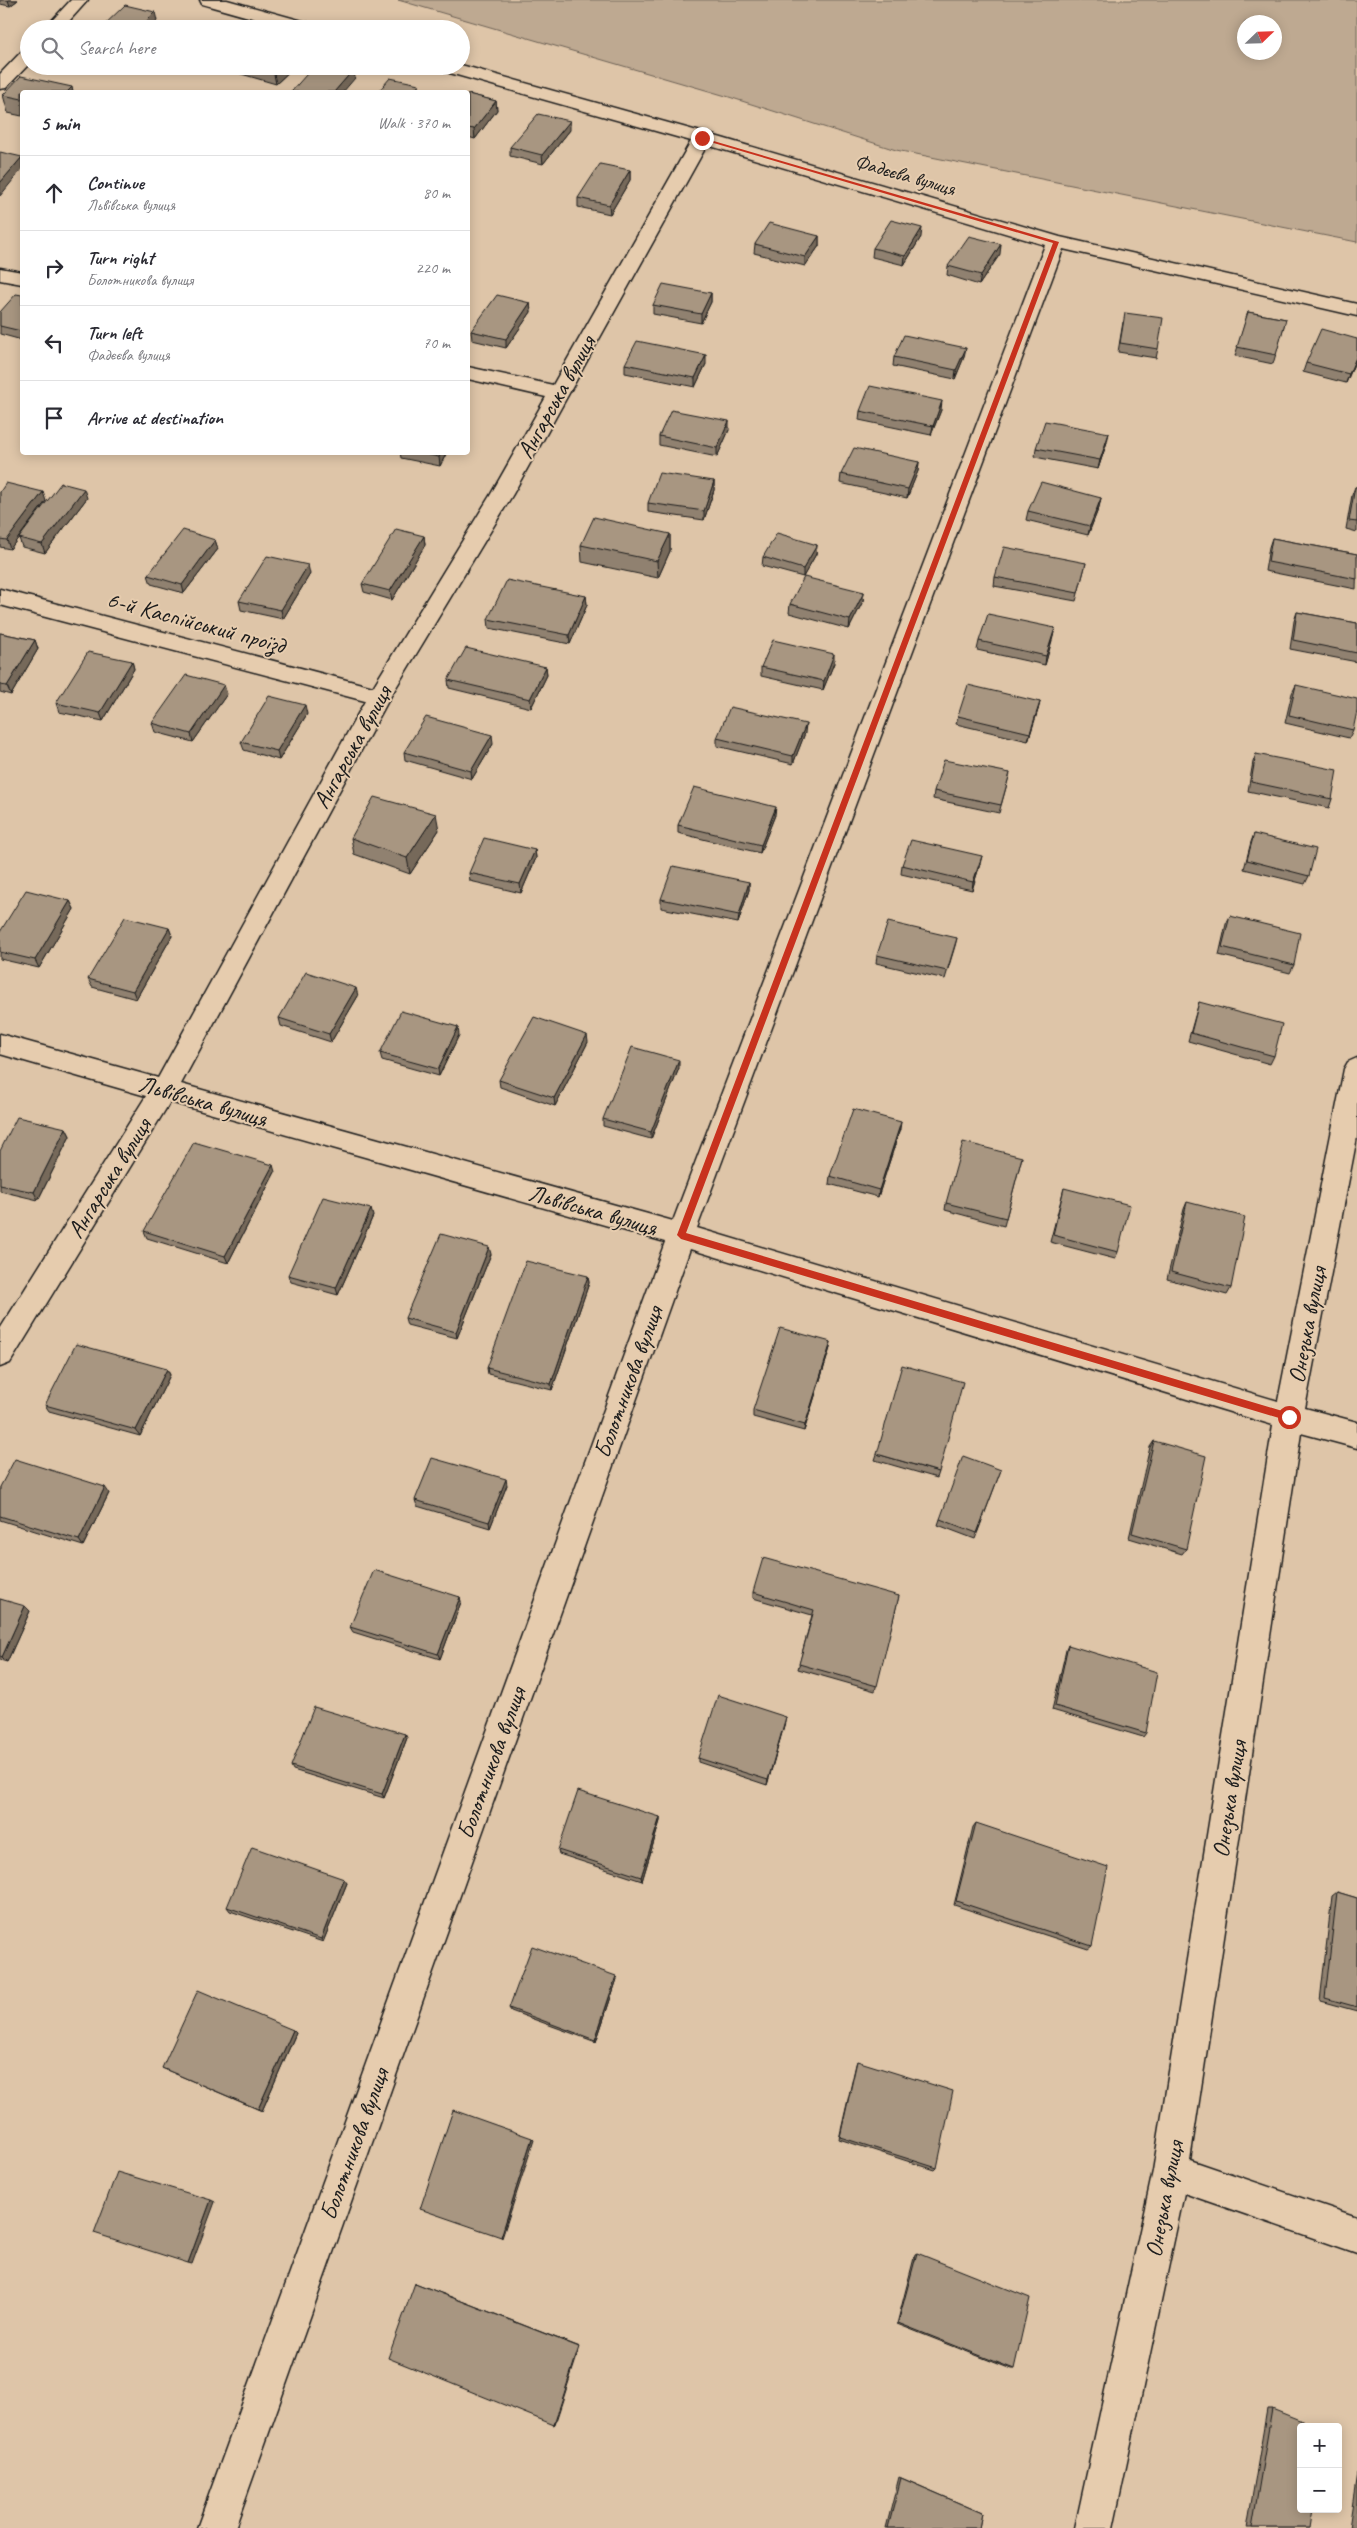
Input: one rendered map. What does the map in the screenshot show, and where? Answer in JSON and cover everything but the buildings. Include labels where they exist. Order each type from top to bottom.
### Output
[{"type":"street","points":[[61,20],[80,0]]},
{"type":"street","points":[[208,0],[279,20]]},
{"type":"street","points":[[0,84],[20,63]]},
{"type":"street","name":"Фадєєва вулиця","points":[[470,73],[702,138],[1056,242],[1357,310]]},
{"type":"street","name":"Ангарська вулиця","points":[[0,1354],[164,1090],[379,697],[502,494],[702,138]]},
{"type":"street","name":"Болотникова вулиця","points":[[216,2528],[681,1235],[1056,242]]},
{"type":"street","points":[[0,274],[20,278]]},
{"type":"street","points":[[470,373],[558,393]]},
{"type":"street","name":"6-й Каспійський проїзд","points":[[0,597],[379,697]]},
{"type":"street","name":"Львівська вулиця","points":[[0,1044],[681,1235],[1289,1417],[1357,1435]]},
{"type":"street","name":"Онезька вулиця","points":[[1094,2528],[1171,2171],[1289,1417],[1357,1069]]},
{"type":"street","points":[[1171,2171],[1357,2235]]},
{"type":"shaded area","points":[[398,0],[1357,0],[1357,242],[896,150],[726,96]]},
{"type":"route","points":[[702,138],[1056,242],[681,1235],[1289,1417]]}]
